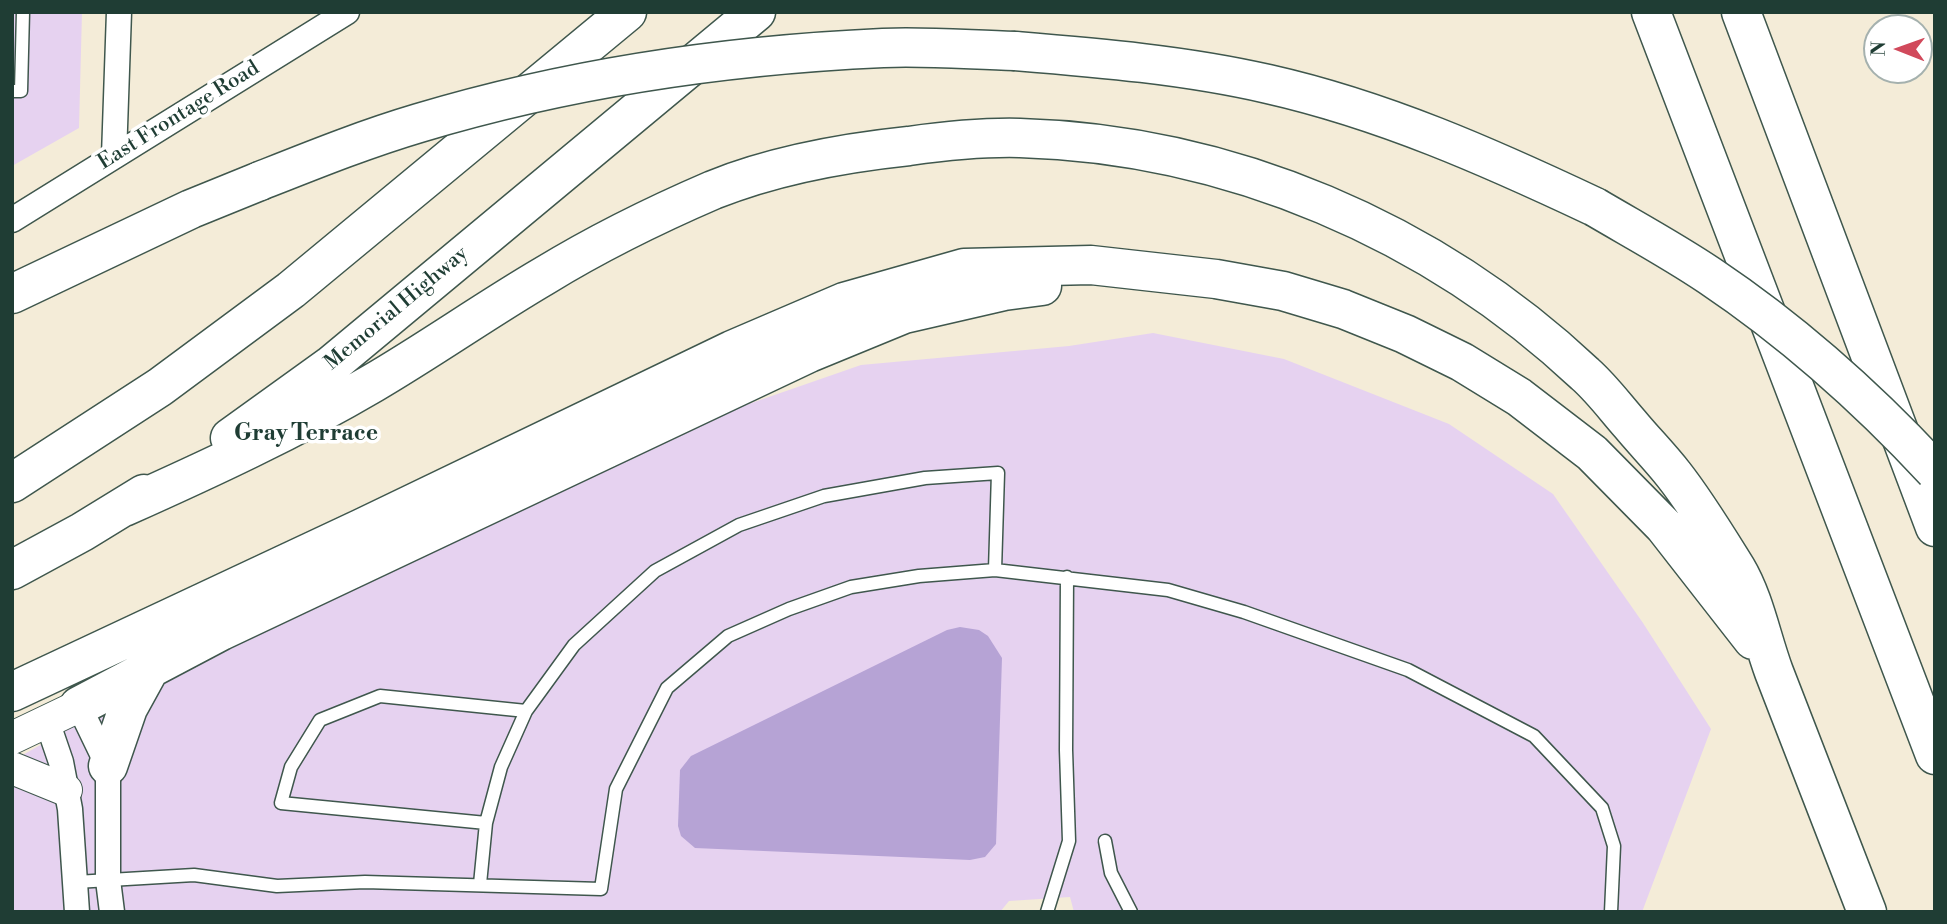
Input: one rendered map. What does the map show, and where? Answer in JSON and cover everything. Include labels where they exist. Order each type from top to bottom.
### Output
[{"type":"highway","points":[[12,483],[160,387],[291,290],[627,12]]},
{"type":"highway","name":"Memorial Highway","points":[[12,570],[124,507],[228,439],[330,366],[756,12]]},
{"type":"highway","points":[[1651,12],[1935,755]]},
{"type":"highway","points":[[1741,12],[1935,527]]},
{"type":"highway","points":[[12,294],[191,209],[339,150],[420,123],[553,89],[658,69],[764,56],[872,49],[1015,51],[1181,69],[1280,87],[1419,130],[1494,160],[1595,207],[1710,276],[1816,357],[1910,444],[1935,471]]},
{"type":"highway","points":[[124,507],[250,450],[374,382],[545,275],[618,234],[717,189],[771,170],[884,148],[944,141],[1018,138],[1094,144],[1164,154],[1298,194],[1366,222],[1424,253],[1481,289],[1590,377],[1675,476],[1740,574],[1757,616],[1771,664],[1867,912]]},
{"type":"highway","points":[[12,692],[732,350],[844,302],[964,268],[1091,265],[1216,279],[1283,291],[1343,309],[1405,334],[1462,362],[1518,397],[1592,453],[1664,526],[1771,664]]},
{"type":"highway","points":[[63,713],[221,631],[796,359],[904,314],[1004,291],[1065,282],[1216,279]]},
{"type":"highway","points":[[108,766],[128,708],[150,668]]},
{"type":"street","points":[[114,156],[118,12]]},
{"type":"street","name":"East Frontage Road","points":[[12,220],[346,12]]},
{"type":"street","points":[[12,738],[63,713]]},
{"type":"street","points":[[63,713],[108,766],[108,880],[112,912]]},
{"type":"street","points":[[63,713],[61,762],[70,809],[77,912]]},
{"type":"street","points":[[12,768],[66,790]]},
{"type":"lane","points":[[12,91],[21,91],[23,12]]},
{"type":"lane","points":[[480,884],[486,823],[501,767],[526,711],[574,645],[655,571],[739,525],[824,496],[925,478],[998,473],[995,570]]},
{"type":"lane","points":[[76,881],[194,875],[277,886],[365,882],[601,889],[616,789],[667,688],[729,636],[789,609],[851,587],[919,576],[995,570],[1168,590],[1244,612],[1408,670],[1534,736],[1602,808],[1614,846],[1611,912]]},
{"type":"lane","points":[[1047,912],[1069,841],[1066,750],[1067,577]]},
{"type":"lane","points":[[486,823],[281,803],[291,767],[320,720],[380,696],[526,711]]},
{"type":"lane","points":[[1105,841],[1111,873],[1131,912]]},
{"type":"shaded area","points":[[12,12],[82,12],[79,128],[12,166]]},
{"type":"shaded area","points":[[1153,333],[1284,359],[1449,424],[1553,494],[1643,623],[1711,729],[1642,912],[1074,912],[1070,897],[1009,901],[1000,912],[12,912],[12,761],[193,659],[717,415],[861,365],[1069,346]]},
{"type":"building","points":[[960,627],[979,630],[988,636],[1002,658],[996,844],[985,857],[970,860],[695,848],[681,836],[678,826],[680,770],[691,756],[947,630]]},
{"type":"district","name":"Gray Terrace","points":[[306,434]]}]
